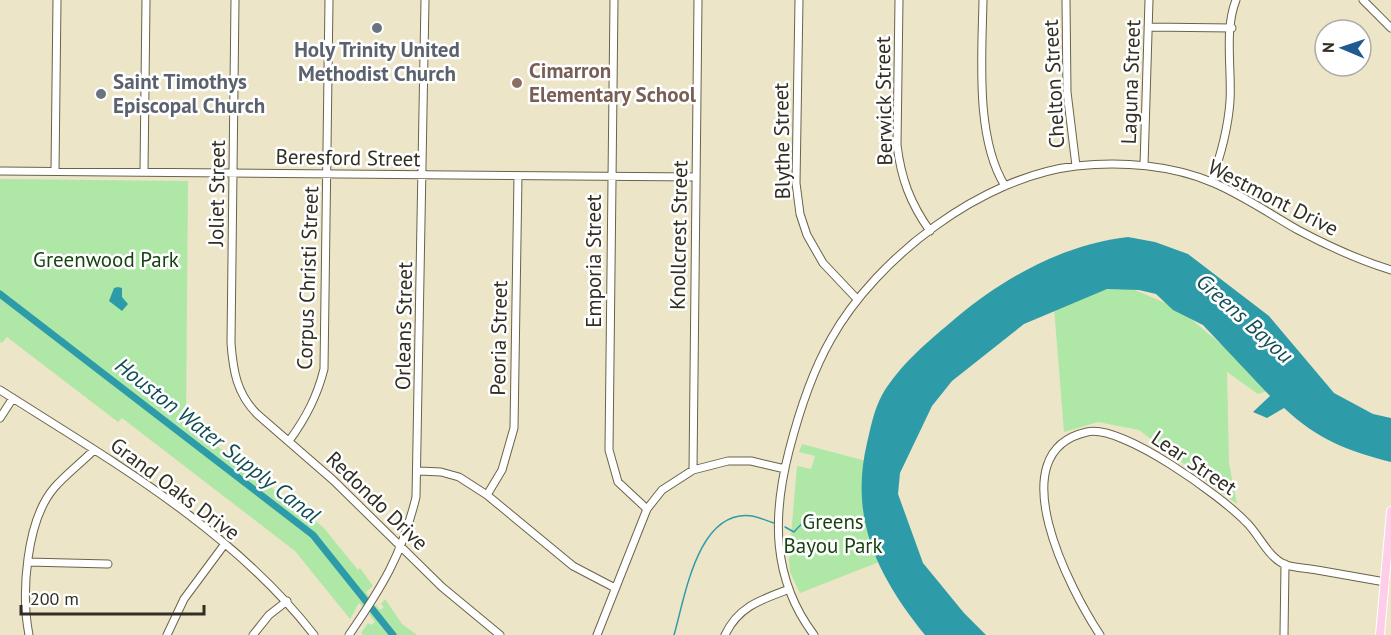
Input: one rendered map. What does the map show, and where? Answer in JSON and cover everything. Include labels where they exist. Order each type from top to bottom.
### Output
[{"type":"main road","points":[[1380,635],[1391,511]]},
{"type":"street","points":[[55,171],[57,0]]},
{"type":"street","points":[[144,172],[146,0]]},
{"type":"street","name":"Joliet Street","points":[[235,0],[231,343],[237,385]]},
{"type":"street","name":"Corpus Christi Street","points":[[289,441],[310,410],[324,369],[329,0]]},
{"type":"street","name":"Orleans Street","points":[[349,635],[374,600],[401,548],[416,497],[419,471],[425,0]]},
{"type":"street","name":"Emporia Street","points":[[614,0],[609,450],[618,482],[647,509]]},
{"type":"street","name":"Knollcrest Street","points":[[693,470],[698,0]]},
{"type":"street","name":"Blythe Street","points":[[799,0],[796,183],[800,214],[807,235],[823,263],[857,299]]},
{"type":"street","name":"Berwick Street","points":[[899,0],[900,167],[915,211],[930,231]]},
{"type":"street","points":[[983,0],[983,106],[987,134],[1005,186]]},
{"type":"street","name":"Chelton Street","points":[[1066,0],[1067,92],[1076,166]]},
{"type":"street","name":"Laguna Street","points":[[1144,165],[1149,0]]},
{"type":"street","points":[[1211,182],[1223,147],[1230,102],[1232,28],[1236,0]]},
{"type":"street","points":[[1363,0],[1391,28]]},
{"type":"street","points":[[1149,27],[1232,28]]},
{"type":"street","name":"Westmont Drive","points":[[814,635],[801,617],[788,590],[780,560],[778,533],[784,469],[806,393],[832,337],[857,299],[878,275],[956,212],[1005,186],[1076,166],[1144,165],[1211,182],[1262,207],[1318,240],[1391,270]]},
{"type":"street","name":"Beresford Street","points":[[0,171],[696,177]]},
{"type":"street","name":"Peoria Street","points":[[487,495],[502,470],[514,428],[518,176]]},
{"type":"street","name":"Redondo Drive","points":[[237,385],[247,404],[333,480],[449,593],[500,635]]},
{"type":"street","name":"Grand Oaks Drive","points":[[0,390],[94,450],[224,545],[287,601],[314,635]]},
{"type":"street","points":[[0,418],[13,398]]},
{"type":"street","name":"Lear Street","points":[[1100,635],[1077,597],[1059,556],[1043,495],[1043,479],[1056,451],[1068,440],[1088,432],[1109,432],[1129,439],[1232,507],[1252,527],[1268,550],[1285,564]]},
{"type":"street","points":[[29,635],[30,535],[41,506],[54,487],[94,450]]},
{"type":"street","points":[[597,635],[647,509],[662,490],[693,470],[728,461],[751,461],[784,469]]},
{"type":"street","points":[[419,471],[441,472],[459,477],[487,495],[573,566],[615,588]]},
{"type":"street","points":[[167,635],[195,584],[224,545]]},
{"type":"street","points":[[28,562],[108,564]]},
{"type":"street","points":[[1284,635],[1285,564],[1384,582]]},
{"type":"street","points":[[725,635],[731,622],[745,608],[788,590]]},
{"type":"street","points":[[253,635],[269,615],[287,601]]},
{"type":"green space","name":"Greenwood Park","points":[[0,179],[188,181],[186,422],[323,527],[358,570],[360,568],[373,586],[366,592],[370,598],[363,607],[359,603],[350,619],[295,551],[122,418],[118,422],[7,337],[2,343],[0,342]]},
{"type":"green space","points":[[1121,284],[1179,309],[1274,389],[1258,394],[1227,372],[1229,463],[1237,504],[1139,430],[1098,422],[1064,432],[1054,307]]},
{"type":"green space","name":"Greens Bayou Park","points":[[802,444],[870,462],[884,560],[800,593],[790,572],[789,559],[797,466],[811,469],[815,456],[799,452]]},
{"type":"green space","points":[[385,599],[402,624],[417,635],[363,635],[361,633],[368,623],[371,625],[375,622],[369,614],[376,605],[380,610],[384,607],[381,604]]},
{"type":"water","name":"Greens Bayou","points":[[1128,237],[1155,242],[1188,254],[1269,316],[1334,393],[1373,414],[1391,418],[1391,462],[1360,453],[1321,436],[1284,408],[1267,418],[1253,412],[1270,396],[1203,325],[1173,310],[1156,294],[1139,290],[1107,289],[1024,324],[952,381],[932,406],[900,473],[898,494],[923,563],[964,613],[986,635],[925,635],[908,613],[881,569],[865,522],[862,471],[871,424],[882,395],[916,353],[957,317],[995,289],[1059,255],[1081,247]]},
{"type":"water","points":[[114,288],[122,288],[122,297],[128,304],[122,311],[109,301]]},
{"type":"waterway","name":"Houston Water Supply Canal","points":[[0,294],[313,535],[393,635]]},
{"type":"waterway","points":[[674,635],[696,559],[718,526],[733,518],[752,516],[774,523]]},
{"type":"waterway","points":[[785,527],[794,532],[805,521],[813,518],[836,523],[864,517]]},
{"type":"place","name":"Holy Trinity United Methodist Church","points":[[377,28]]},
{"type":"place","name":"Cimarron Elementary School","points":[[517,83]]},
{"type":"place","name":"Saint Timothys Episcopal Church","points":[[101,94]]}]
